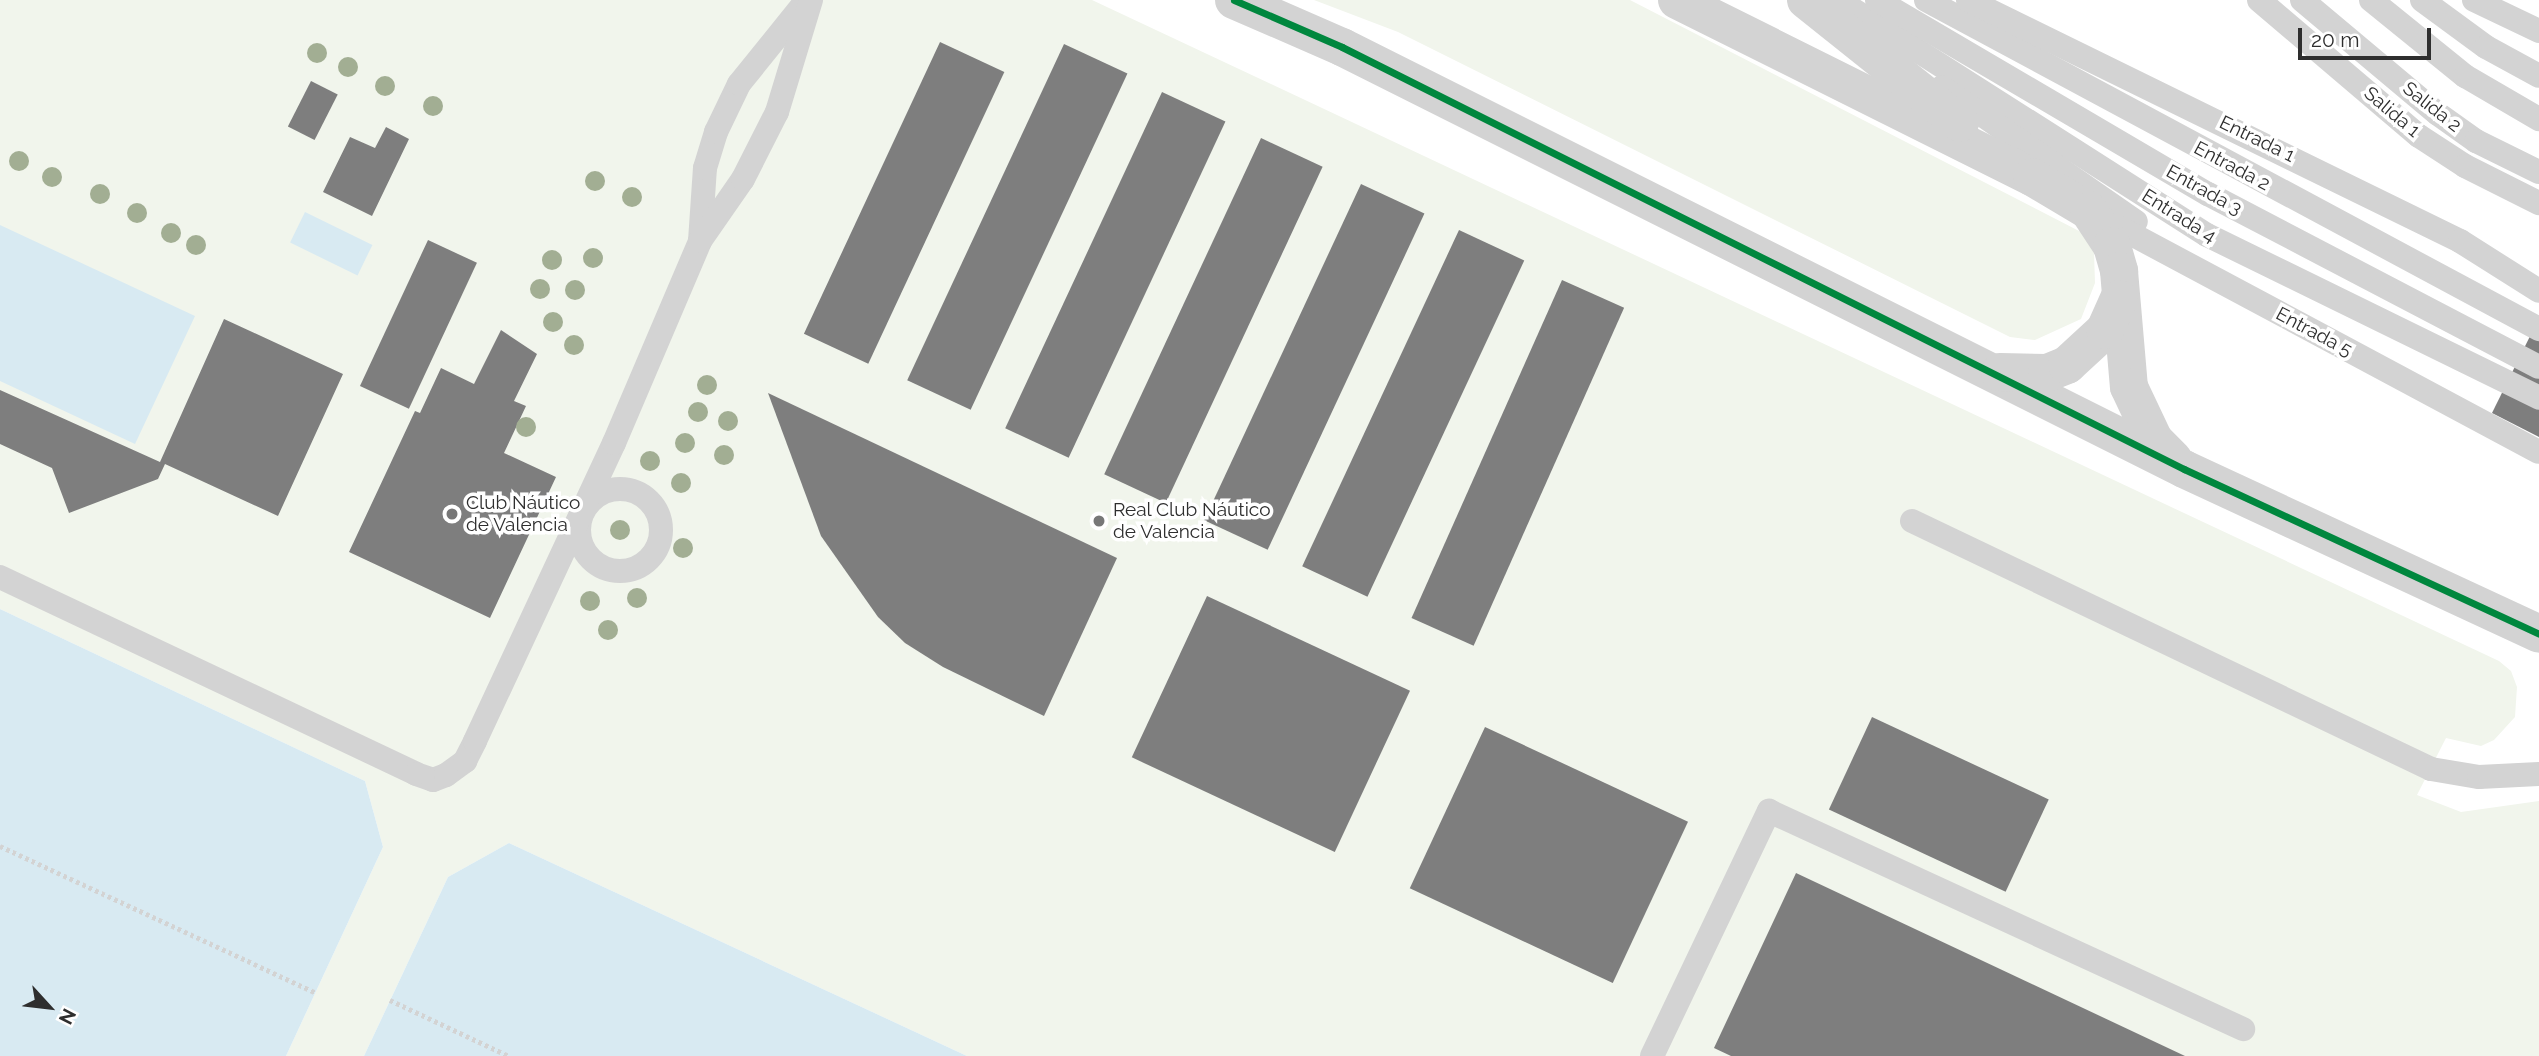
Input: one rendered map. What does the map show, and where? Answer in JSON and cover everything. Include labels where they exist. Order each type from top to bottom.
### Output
[{"type":"street","points":[[1234,0],[1342,47]]},
{"type":"street","points":[[1259,0],[1342,47],[2184,469],[2539,634]]},
{"type":"street","points":[[1677,0],[2032,177],[2089,211],[2112,246],[2119,271],[2119,299],[2129,387],[2139,415],[2154,440],[2184,469]]},
{"type":"street","points":[[1808,0],[1864,50],[2032,177]]},
{"type":"street","points":[[1988,370],[2020,376],[2048,373],[2067,365],[2105,330],[2119,299]]},
{"type":"lane","points":[[700,241],[705,168],[716,132],[739,84],[809,0]]},
{"type":"lane","points":[[0,577],[433,780],[465,761],[614,443],[700,241],[743,179],[777,112],[809,0]]},
{"type":"lane","points":[[1808,0],[2225,284]]},
{"type":"lane","name":"Entrada 4","points":[[1838,0],[2207,235],[2539,398]]},
{"type":"lane","name":"Entrada 3","points":[[1877,0],[2208,194],[2539,367]]},
{"type":"lane","name":"Entrada 2","points":[[1926,0],[2539,329]]},
{"type":"lane","name":"Entrada 1","points":[[1968,0],[2436,229],[2539,291]]},
{"type":"lane","name":"Salida 1","points":[[2259,0],[2419,136],[2465,166],[2539,203]]},
{"type":"lane","name":"Salida 2","points":[[2302,0],[2438,114],[2476,141],[2539,172]]},
{"type":"lane","points":[[2371,0],[2465,76],[2539,119]]},
{"type":"lane","points":[[2422,0],[2486,47],[2539,76]]},
{"type":"lane","points":[[2474,0],[2539,32]]},
{"type":"lane","name":"Entrada 5","points":[[2089,211],[2539,452]]},
{"type":"lane","points":[[614,443],[617,473],[642,494],[659,515],[662,529],[654,556],[634,569],[610,571],[590,559],[579,537],[582,513],[601,493],[615,489],[642,494]]},
{"type":"lane","points":[[1912,521],[2431,769],[2479,777],[2539,774]]},
{"type":"lane","points":[[1652,1056],[1769,811],[2243,1029]]},
{"type":"path","points":[[0,846],[316,993]]},
{"type":"path","points":[[390,1000],[509,1056]]},
{"type":"shaded area","name":"Real Club Náutico de Valencia","points":[[0,0],[1092,0],[2499,661],[2511,671],[2517,687],[2515,717],[2494,740],[2481,746],[2446,738],[2417,795],[2461,812],[2539,801],[2539,1056],[967,1056],[509,843],[448,877],[364,1056],[286,1056],[383,847],[365,781],[0,609]]},
{"type":"shaded area","points":[[1314,0],[1630,0],[2081,232],[2094,252],[2095,283],[2081,319],[2035,340],[2010,337],[1398,32]]},
{"type":"shaded area","points":[[305,212],[372,245],[358,275],[290,243]]},
{"type":"shaded area","points":[[0,225],[195,316],[135,444],[0,381]]},
{"type":"shaded area","points":[[0,609],[365,781],[383,847],[286,1056],[0,1056]]},
{"type":"shaded area","points":[[509,843],[967,1056],[364,1056],[448,877]]},
{"type":"building","points":[[940,42],[1004,72],[868,364],[804,334]]},
{"type":"building","points":[[1064,44],[1127,74],[971,410],[907,380]]},
{"type":"building","points":[[311,81],[338,95],[315,140],[288,126]]},
{"type":"building","points":[[1162,92],[1225,122],[1069,458],[1005,428]]},
{"type":"building","points":[[386,127],[409,139],[372,216],[323,192],[350,137],[375,148]]},
{"type":"building","points":[[1261,138],[1323,167],[1166,503],[1104,474]]},
{"type":"building","points":[[1361,184],[1424,214],[1268,550],[1204,520]]},
{"type":"building","points":[[1459,230],[1524,260],[1367,597],[1302,566]]},
{"type":"building","points":[[428,240],[477,263],[409,409],[360,386]]},
{"type":"building","points":[[1562,280],[1624,308],[1474,646],[1412,618]]},
{"type":"building","points":[[2539,318],[2539,437],[2492,413]]},
{"type":"building","points":[[224,319],[343,374],[278,516],[165,464],[158,479],[69,513],[52,468],[0,444],[0,390],[160,462]]},
{"type":"building","name":"Club Náutico de Valencia","points":[[501,330],[537,354],[514,401],[526,406],[504,453],[556,477],[490,618],[349,552],[415,411],[420,413],[441,368],[474,384]]},
{"type":"building","points":[[768,393],[1117,558],[1044,716],[943,667],[905,643],[878,617],[821,536]]},
{"type":"building","points":[[1207,596],[1410,691],[1335,852],[1132,757]]},
{"type":"building","points":[[1872,717],[2049,799],[2006,892],[1829,809]]},
{"type":"building","points":[[1485,727],[1688,822],[1613,983],[1410,888]]},
{"type":"building","points":[[1796,873],[2185,1056],[1731,1056],[1714,1048]]},
{"type":"cycle path","points":[[1234,0],[1342,47],[2184,469],[2539,634]]},
{"type":"place","name":"Club Náutico de Valencia","points":[[452,514]]},
{"type":"place","name":"Real Club Náutico de Valencia","points":[[1099,521]]}]
